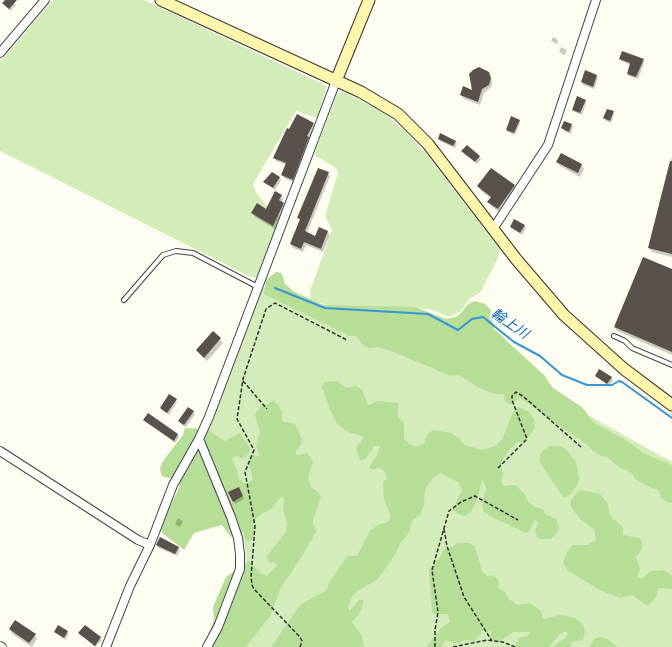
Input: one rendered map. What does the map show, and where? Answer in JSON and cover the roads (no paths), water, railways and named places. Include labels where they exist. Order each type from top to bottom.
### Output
[{"type":"street","points":[[0,53],[45,0]]},
{"type":"street","points":[[161,0],[336,80],[368,96],[398,114],[428,144],[521,265],[564,315],[624,369],[672,405]]},
{"type":"street","points":[[106,647],[130,586],[150,545],[173,485],[199,439],[260,288],[336,80],[369,0]]},
{"type":"street","points":[[494,229],[548,145],[596,0]]},
{"type":"street","points":[[199,439],[231,517],[238,538],[240,554],[238,574],[218,627],[207,647]]},
{"type":"street","points":[[0,451],[138,540],[150,545]]},
{"type":"lane","points":[[124,300],[163,255],[176,251],[193,253],[260,288]]},
{"type":"lane","points":[[614,336],[625,341],[632,348],[672,365]]},
{"type":"waterway","name":"輪上川","points":[[275,288],[325,308],[428,314],[458,330],[472,319],[483,317],[514,342],[540,356],[562,375],[587,385],[612,385],[619,381],[622,382],[672,418]]}]
